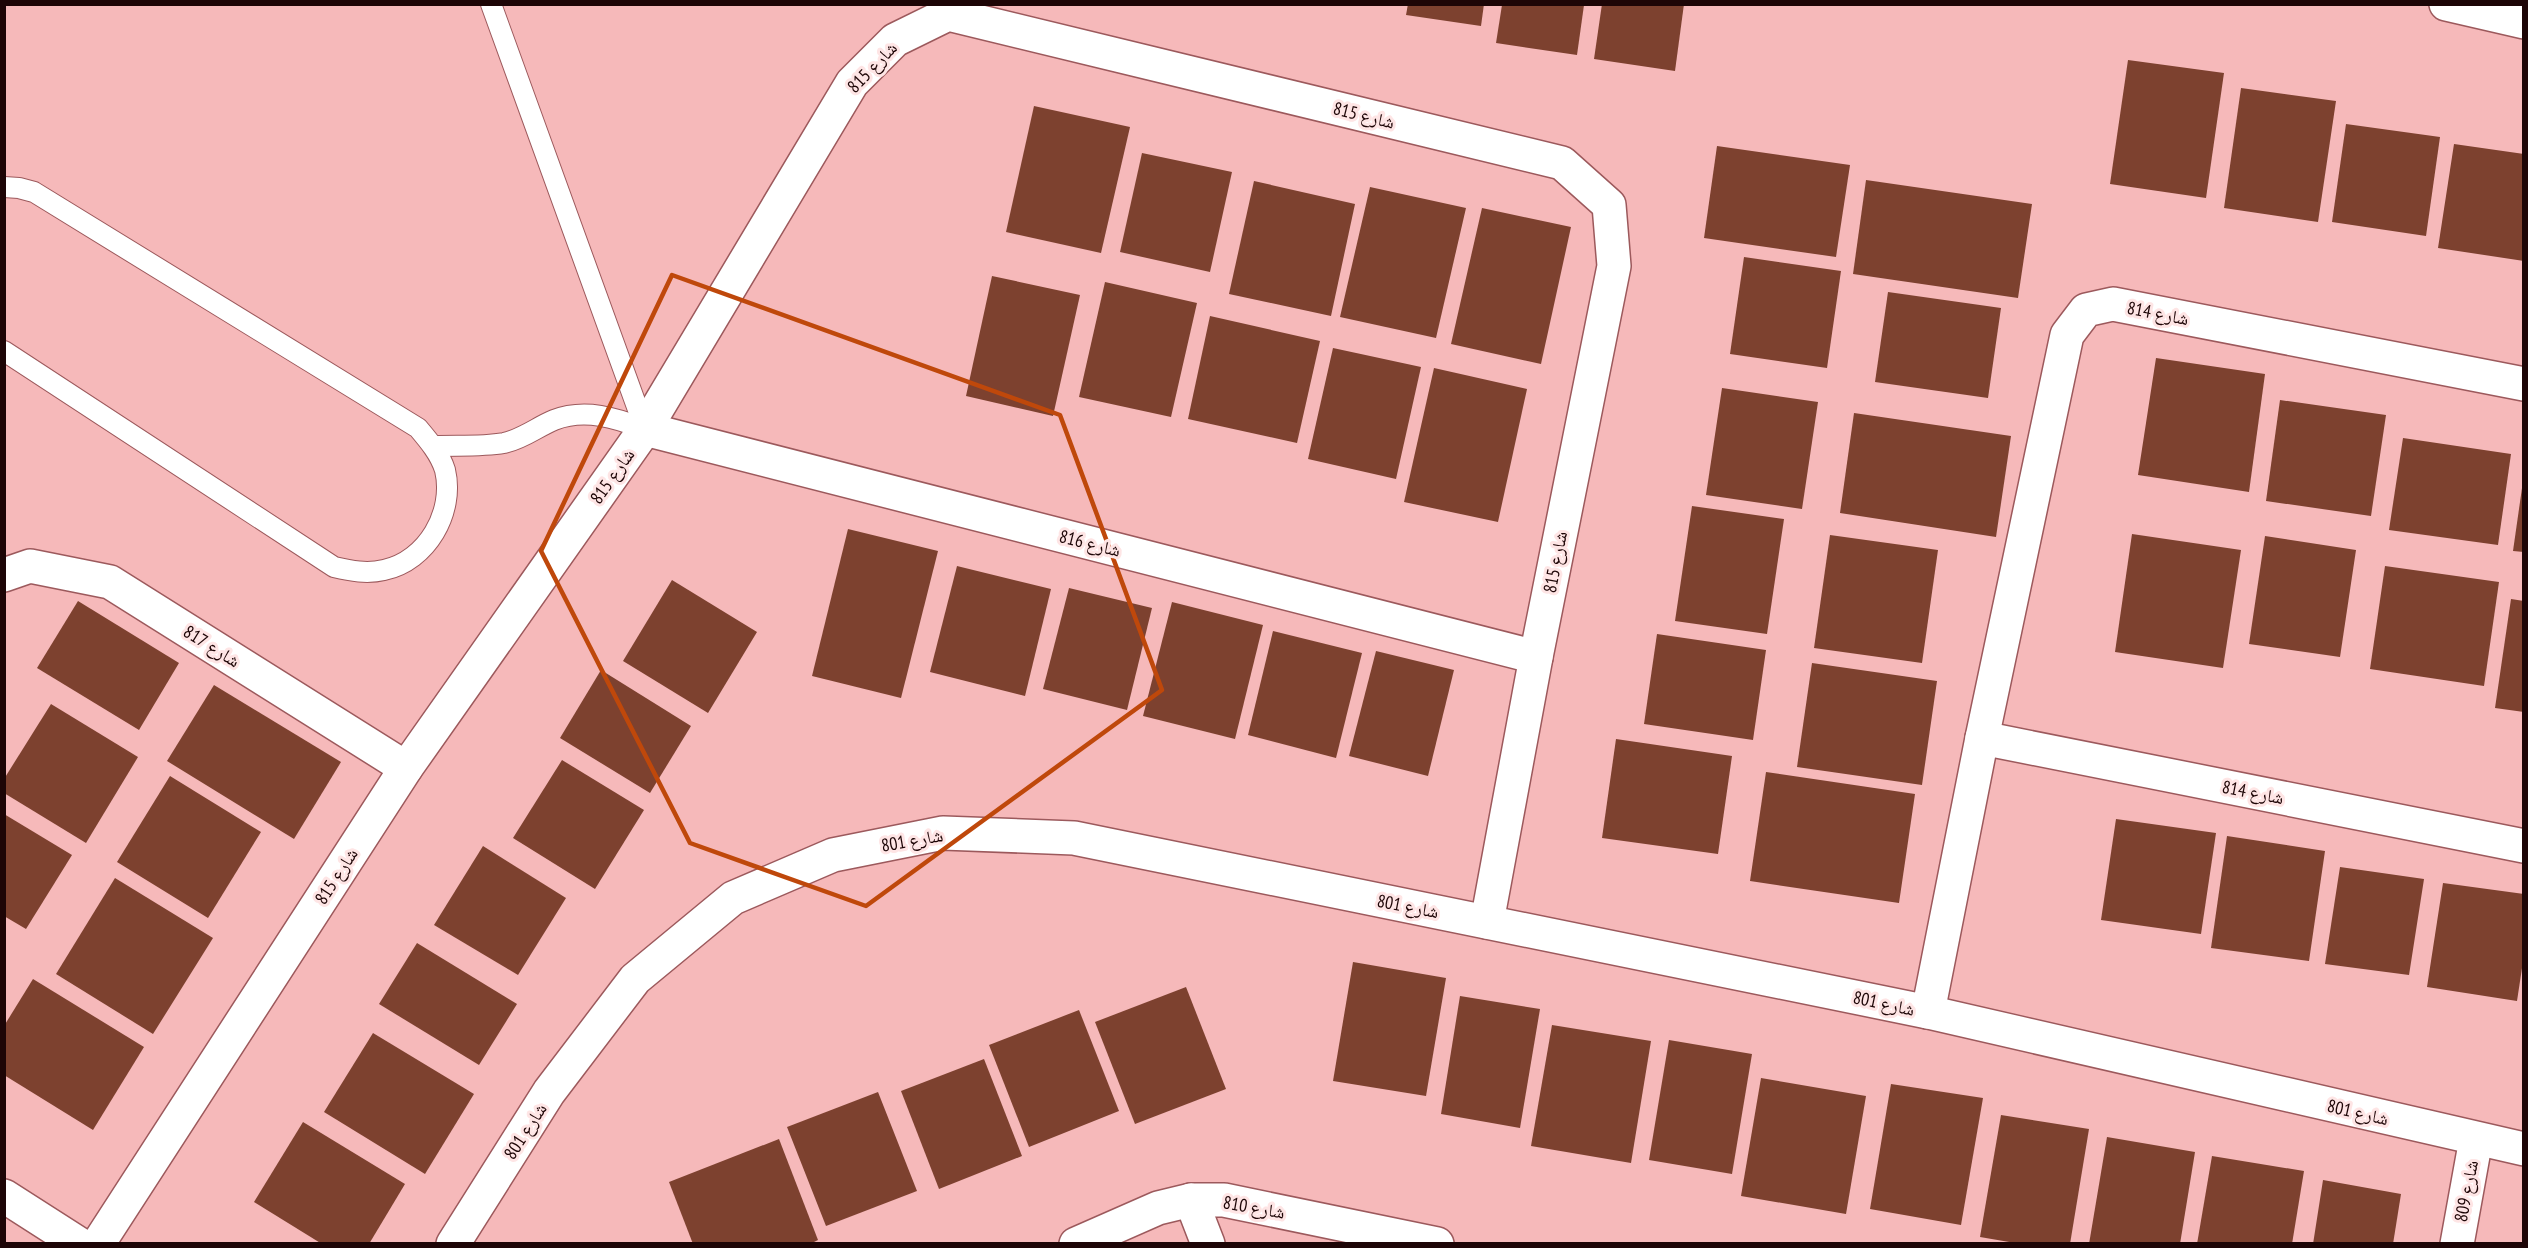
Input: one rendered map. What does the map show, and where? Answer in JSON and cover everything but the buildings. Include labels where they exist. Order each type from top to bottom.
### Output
[{"type":"street","points":[[2446,4],[2523,22]]},
{"type":"street","name":"شارع 815","points":[[98,1244],[406,768],[645,429],[852,82],[895,40],[948,14],[1562,163],[1609,205],[1614,266],[1536,657],[1487,922]]},
{"type":"street","name":"شارع 814","points":[[1928,1012],[1982,738],[2067,335],[2086,310],[2113,304],[2523,384]]},
{"type":"street","name":"شارع 816","points":[[645,429],[1536,657]]},
{"type":"street","name":"شارع 817","points":[[4,575],[30,566],[110,582],[406,768]]},
{"type":"street","name":"شارع 814","points":[[1982,738],[2523,846]]},
{"type":"street","name":"شارع 801","points":[[453,1244],[549,1092],[635,979],[733,898],[833,855],[943,833],[1074,838],[1928,1012],[2523,1149]]},
{"type":"street","name":"شارع 809","points":[[2457,1244],[2476,1139]]},
{"type":"street","points":[[4,1196],[79,1244]]},
{"type":"street","points":[[1191,1200],[1208,1244]]},
{"type":"street","name":"شارع 810","points":[[1076,1244],[1158,1208],[1191,1200],[1224,1200],[1437,1244]]},
{"type":"lane","points":[[491,4],[645,429]]},
{"type":"lane","points":[[4,187],[34,192],[418,428],[434,446],[445,470],[447,495],[441,520],[428,543],[409,560],[386,570],[360,572],[334,567],[4,351]]},
{"type":"lane","points":[[434,446],[504,443],[527,435],[554,420],[576,415],[618,419],[645,429]]},
{"type":"highlighted area","points":[[672,275],[1060,415],[1162,690],[866,906],[690,843],[541,551]]}]
